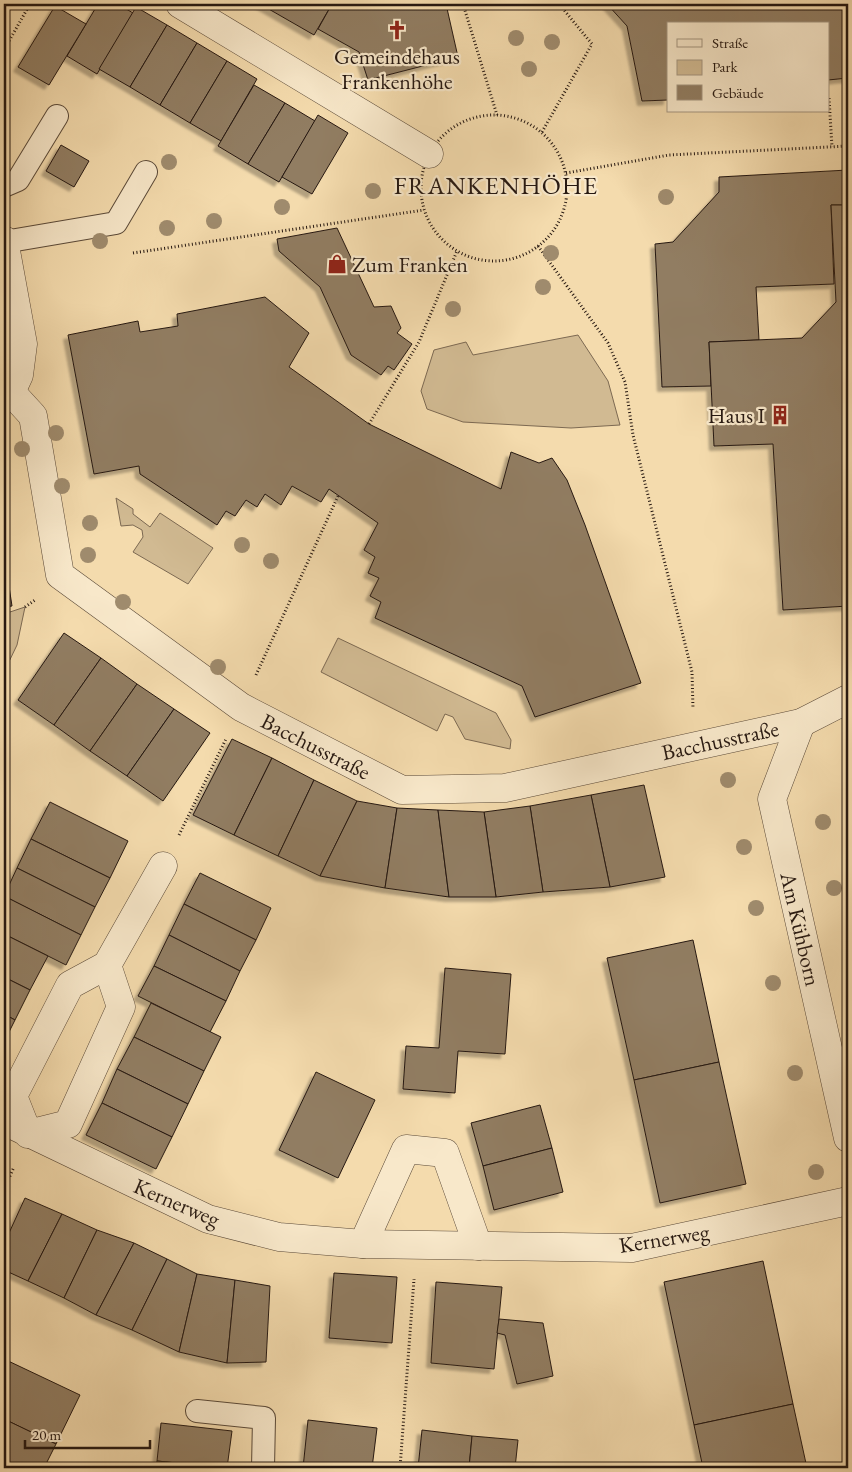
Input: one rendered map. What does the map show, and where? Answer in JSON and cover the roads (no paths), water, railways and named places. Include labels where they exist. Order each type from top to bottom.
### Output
[{"type":"street","points":[[180,4],[429,154]]},
{"type":"street","points":[[4,241],[23,344],[19,376],[8,395]]},
{"type":"street","name":"Bacchusstraße","points":[[8,395],[33,416],[60,575],[241,707],[402,790],[505,788],[801,723],[848,698]]},
{"type":"street","name":"Am Kühborn","points":[[801,723],[772,799],[848,1138]]},
{"type":"street","points":[[107,964],[121,1007],[68,1124],[28,1134],[13,1096],[70,985],[107,964],[164,866]]},
{"type":"street","name":"Kernerweg","points":[[4,1121],[208,1219],[279,1236],[363,1244],[632,1248],[848,1201]]},
{"type":"street","points":[[363,1244],[406,1149],[444,1152],[478,1246]]},
{"type":"lane","points":[[4,186],[18,180],[57,116]]},
{"type":"lane","points":[[4,241],[116,223],[146,172]]},
{"type":"lane","points":[[197,1411],[264,1418],[263,1468]]},
{"type":"place","name":"Gemeindehaus Frankenhöhe","points":[[397,30]]},
{"type":"place","name":"Zum Franken","points":[[337,264]]},
{"type":"place","name":"Haus I","points":[[780,415]]},
{"type":"district","name":"FRANKENHÖHE","points":[[496,185]]}]
